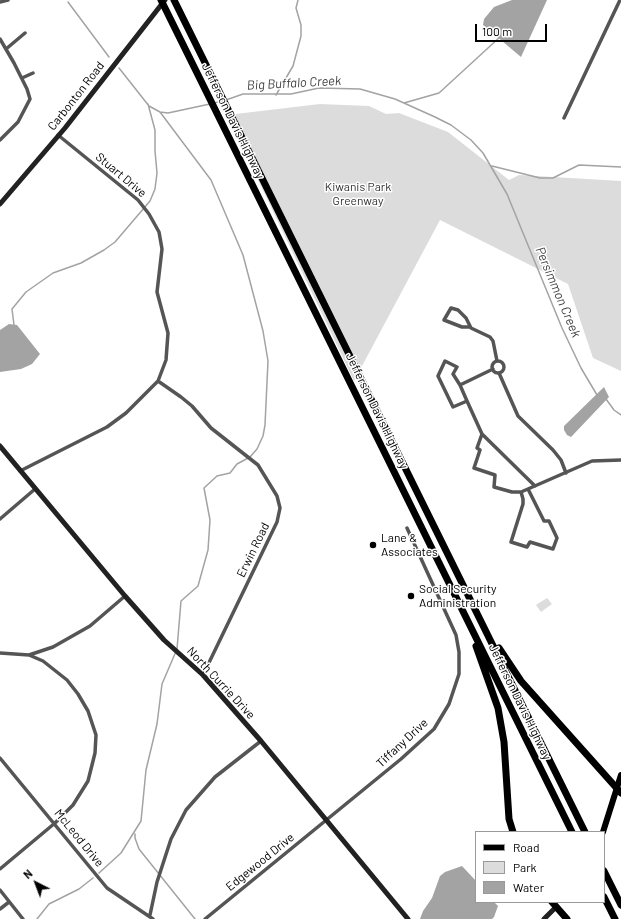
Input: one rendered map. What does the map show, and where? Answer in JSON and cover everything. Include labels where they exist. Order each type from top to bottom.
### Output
[{"type":"highway","name":"Jefferson Davis Highway","points":[[161,0],[572,831]]},
{"type":"highway","name":"Jefferson Davis Highway","points":[[174,0],[585,831]]},
{"type":"highway","points":[[464,612],[498,708],[504,742],[509,819],[513,831]]},
{"type":"highway","points":[[481,620],[521,681],[619,791]]},
{"type":"highway","points":[[605,873],[621,905]]},
{"type":"highway","points":[[605,899],[615,919]]},
{"type":"highway","points":[[556,904],[567,919]]},
{"type":"main road","points":[[603,831],[619,791],[621,775]]},
{"type":"street","points":[[0,2],[8,0]]},
{"type":"street","name":"Carbonton Road","points":[[0,204],[58,135],[165,0]]},
{"type":"street","points":[[564,118],[620,0]]},
{"type":"street","points":[[6,49],[25,33]]},
{"type":"street","points":[[0,39],[22,78],[30,99],[18,122],[0,140]]},
{"type":"street","points":[[22,78],[33,73]]},
{"type":"street","name":"Stuart Drive","points":[[20,471],[107,427],[126,413],[158,382],[166,360],[168,333],[157,292],[162,249],[158,232],[149,214],[138,200],[58,135]]},
{"type":"street","points":[[469,327],[466,318],[458,310],[451,308],[444,320],[462,327],[469,327],[490,337],[493,341],[497,361]]},
{"type":"street","points":[[468,401],[453,407],[438,376],[445,361],[457,367],[454,374],[468,401],[482,434],[535,486]]},
{"type":"street","points":[[493,369],[493,364],[497,361]]},
{"type":"street","points":[[497,361],[502,362],[504,367],[499,373]]},
{"type":"street","points":[[493,369],[499,373],[518,416],[553,450],[566,472]]},
{"type":"street","points":[[460,385],[493,369]]},
{"type":"street","name":"Erwin Road","points":[[158,382],[192,406],[211,428],[258,465],[278,496],[280,508],[277,522],[203,675]]},
{"type":"street","points":[[482,434],[477,448],[480,450],[474,468],[495,475],[494,487],[512,492],[521,492],[592,461],[621,460]]},
{"type":"street","name":"North Currie Drive","points":[[0,446],[124,596],[164,640],[203,675],[261,741],[408,919]]},
{"type":"street","points":[[0,519],[35,489]]},
{"type":"street","points":[[521,492],[523,499],[511,542],[527,547],[530,542],[553,549],[557,538],[549,521],[544,521],[528,489]]},
{"type":"street","name":"Tiffany Drive","points":[[328,821],[402,759],[434,729],[449,704],[459,674],[459,652],[456,636],[407,528]]},
{"type":"street","points":[[29,655],[53,647],[90,626],[124,596]]},
{"type":"street","points":[[0,653],[29,655],[43,661],[67,680],[78,694],[88,711],[96,735],[95,753],[88,782],[73,805],[55,823],[0,869]]},
{"type":"street","points":[[150,915],[157,882],[171,839],[186,810],[215,776],[261,741]]},
{"type":"street","name":"McLeod Drive","points":[[0,758],[107,888],[150,915],[153,919]]},
{"type":"street","name":"Edgewood Drive","points":[[204,919],[328,821]]},
{"type":"street","points":[[0,890],[23,919]]},
{"type":"street","points":[[0,909],[9,902]]},
{"type":"street","points":[[544,919],[556,904]]},
{"type":"green space","name":"Kiwanis Park Greenway","points":[[320,104],[369,106],[386,114],[399,113],[448,132],[509,180],[519,175],[621,181],[621,371],[593,358],[568,284],[440,220],[354,381],[227,115]]},
{"type":"green space","points":[[547,598],[552,604],[541,612],[536,605]]},
{"type":"water","points":[[512,0],[547,0],[521,57],[483,25],[484,19],[494,7]]},
{"type":"water","points":[[9,324],[17,325],[40,354],[32,364],[21,369],[0,372],[0,330]]},
{"type":"water","points":[[604,387],[609,397],[571,437],[567,435],[564,430],[564,426]]},
{"type":"water","points":[[462,866],[475,880],[475,903],[495,903],[498,906],[494,917],[492,919],[420,919],[423,911],[432,898],[440,876],[445,872]]},
{"type":"waterway","points":[[276,95],[293,66],[301,36],[301,25],[296,8],[298,0]]},
{"type":"waterway","name":"Big Buffalo Creek","points":[[68,2],[109,57]]},
{"type":"waterway","points":[[404,103],[439,93],[500,37]]},
{"type":"waterway","name":"Big Buffalo Creek","points":[[119,68],[149,106],[160,112],[168,113],[210,104]]},
{"type":"waterway","name":"Big Buffalo Creek","points":[[226,100],[243,94],[291,94],[319,88],[360,89],[395,99],[435,117],[451,125],[471,140],[483,153],[507,194],[562,328],[581,368],[597,395]]},
{"type":"waterway","name":"Big Buffalo Creek","points":[[214,103],[222,101]]},
{"type":"waterway","points":[[14,325],[12,309],[26,292],[53,273],[81,263],[115,242],[150,201],[155,189],[157,173],[155,130],[148,104]]},
{"type":"waterway","points":[[99,873],[121,853],[141,821],[146,770],[157,724],[162,684],[177,649],[181,601],[198,586],[208,550],[210,520],[204,488],[217,476],[230,473],[237,464],[250,457],[257,449],[263,436],[265,425],[268,361],[263,331],[243,255],[211,180],[160,112]]},
{"type":"waterway","points":[[492,166],[540,178],[553,178],[579,165],[621,167]]},
{"type":"waterway","name":"Persimmon Creek","points":[[606,399],[614,410],[621,415]]},
{"type":"waterway","points":[[135,834],[139,849],[195,919]]},
{"type":"waterway","points":[[37,919],[49,904],[79,889],[93,878]]},
{"type":"place","name":"Lane & Associates","points":[[373,545]]},
{"type":"place","name":"Social Security Administration","points":[[411,596]]}]
